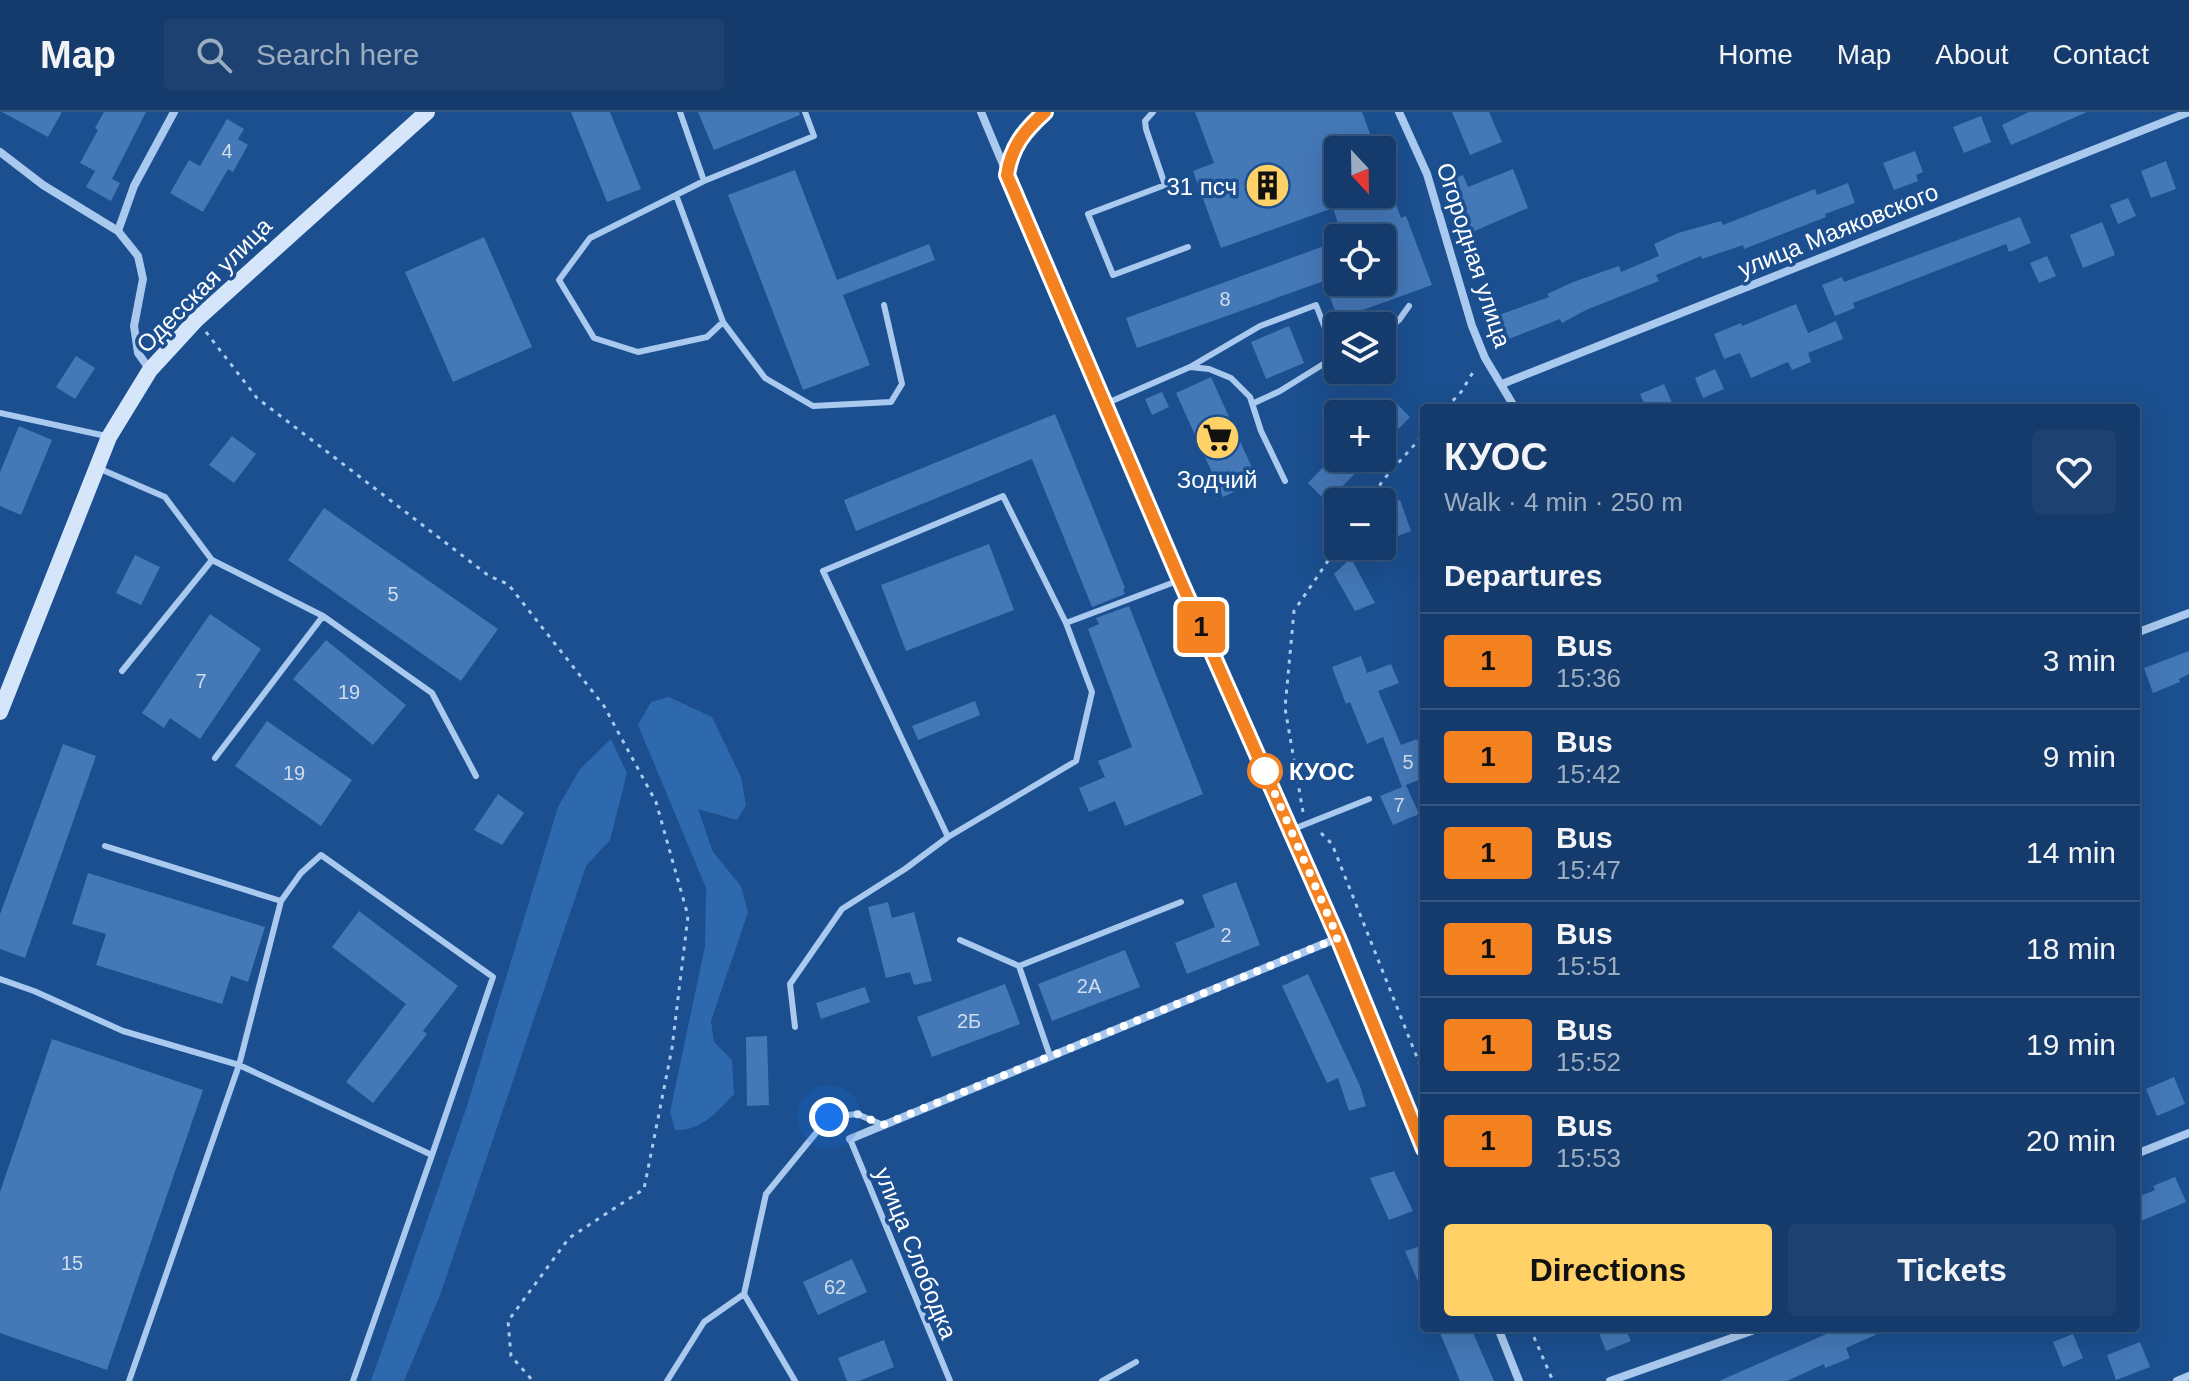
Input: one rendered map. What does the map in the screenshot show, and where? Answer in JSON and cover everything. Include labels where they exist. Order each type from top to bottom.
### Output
[{"type":"main road","name":"Одесская улица","points":[[0,712],[109,437],[150,370],[196,320],[427,112]]},
{"type":"street","points":[[118,231],[134,186],[174,112]]},
{"type":"street","points":[[981,112],[1180,580],[1338,938],[1420,1138]]},
{"type":"street","points":[[1007,175],[1010,156],[1017,141],[1045,112]]},
{"type":"street","name":"Огородная улица","points":[[1399,112],[1427,174],[1480,346],[1513,404]]},
{"type":"street","name":"улица Маяковского","points":[[1502,384],[2189,112]]},
{"type":"street","points":[[0,152],[43,185],[118,231],[138,256],[143,279],[134,326],[138,353],[150,370]]},
{"type":"street","points":[[2140,631],[2189,613]]},
{"type":"street","points":[[850,1139],[1338,938]]},
{"type":"street","points":[[2140,1152],[2189,1133]]},
{"type":"street","points":[[1500,1332],[1519,1381]]},
{"type":"street","points":[[1610,1381],[1749,1332]]},
{"type":"street","points":[[2177,1381],[2189,1376]]},
{"type":"lane","points":[[680,112],[704,181]]},
{"type":"lane","points":[[723,322],[707,337],[638,352],[594,338],[559,280],[590,238],[704,181],[814,136],[805,112]]},
{"type":"lane","points":[[1153,112],[1145,121],[1146,129],[1165,185],[1088,214],[1113,275],[1188,247]]},
{"type":"lane","points":[[676,195],[723,322],[765,378],[813,406],[891,402],[902,384],[884,305]]},
{"type":"lane","points":[[1105,404],[1190,367],[1260,326],[1316,305],[1324,324]]},
{"type":"lane","points":[[1396,322],[1409,306]]},
{"type":"lane","points":[[1254,403],[1324,364]]},
{"type":"lane","points":[[1190,367],[1209,369],[1231,378],[1254,403],[1261,431],[1285,481]]},
{"type":"lane","points":[[0,413],[109,437]]},
{"type":"lane","points":[[98,468],[165,497],[212,560],[323,616],[432,693],[476,776]]},
{"type":"lane","points":[[795,1027],[790,984],[842,909],[948,837],[1076,761],[1092,692],[1066,623],[1003,496],[823,571],[948,837]]},
{"type":"lane","points":[[122,671],[212,560]]},
{"type":"lane","points":[[1066,623],[1180,580]]},
{"type":"lane","points":[[215,758],[323,616]]},
{"type":"lane","points":[[1291,830],[1369,799]]},
{"type":"lane","points":[[105,846],[281,901]]},
{"type":"lane","points":[[129,1381],[239,1065],[281,901],[301,873],[321,855],[493,977],[353,1381]]},
{"type":"lane","points":[[960,940],[1019,966],[1181,902]]},
{"type":"lane","points":[[1019,966],[1050,1056]]},
{"type":"lane","points":[[0,979],[123,1031],[239,1065],[432,1155]]},
{"type":"lane","points":[[667,1381],[704,1322],[744,1294],[766,1194],[829,1117],[857,1114],[883,1125]]},
{"type":"lane","name":"улица Слободка","points":[[850,1139],[950,1381]]},
{"type":"lane","points":[[744,1294],[795,1381]]},
{"type":"lane","points":[[1102,1381],[1136,1362]]},
{"type":"path","points":[[196,320],[257,398],[489,576],[508,584],[604,706],[656,802],[688,916],[672,1048],[644,1189],[569,1238],[508,1321],[511,1356],[533,1381]]},
{"type":"path","points":[[1450,404],[1475,368],[1480,346]]},
{"type":"path","points":[[1378,488],[1420,438]]},
{"type":"path","points":[[1532,1332],[1553,1381]]},
{"type":"shaded area","points":[[669,697],[712,717],[741,777],[746,805],[737,820],[698,809],[713,852],[741,886],[748,912],[711,1021],[714,1042],[732,1060],[734,1094],[701,1124],[675,1130],[670,1112],[705,946],[706,888],[638,725],[651,702]]},
{"type":"shaded area","points":[[611,739],[627,773],[610,840],[586,866],[440,1295],[404,1381],[371,1381],[466,1109],[558,807],[580,769]]},
{"type":"building","points":[[2,112],[62,112],[48,137]]},
{"type":"building","points":[[104,112],[146,112],[112,179],[120,183],[111,201],[86,187],[95,171],[80,163]]},
{"type":"building","points":[[571,112],[610,112],[641,189],[607,202]]},
{"type":"building","points":[[698,112],[799,112],[800,115],[714,150]]},
{"type":"building","points":[[1195,112],[1362,112],[1371,136],[1324,136],[1324,208],[1333,208],[1221,248],[1193,171],[1214,163]]},
{"type":"building","points":[[1452,112],[1489,112],[1502,142],[1470,155]]},
{"type":"building","points":[[2029,112],[2087,112],[2011,145],[2002,125]]},
{"type":"building","points":[[1981,116],[1991,142],[1964,153],[1953,127]]},
{"type":"building","points":[[227,119],[244,129],[238,139],[248,145],[233,172],[228,169],[203,212],[170,193],[189,160],[200,166]]},
{"type":"building","points":[[1915,151],[1923,172],[1916,175],[1918,181],[1894,190],[1883,163]]},
{"type":"building","points":[[2166,161],[2176,189],[2151,198],[2141,171]]},
{"type":"building","points":[[1513,169],[1528,208],[1470,233],[1448,180],[1463,175],[1468,187]]},
{"type":"building","points":[[795,170],[837,280],[929,244],[935,260],[843,295],[870,365],[803,390],[728,195]]},
{"type":"building","points":[[1848,183],[1855,203],[1825,214],[1826,217],[1744,249],[1743,245],[1702,259],[1701,256],[1656,275],[1659,281],[1562,323],[1560,319],[1509,339],[1499,315],[1549,297],[1547,294],[1573,282],[1619,266],[1621,272],[1659,256],[1654,244],[1678,233],[1721,221],[1723,225],[1815,189],[1817,195]]},
{"type":"building","points":[[2128,198],[2136,216],[2118,224],[2110,205]]},
{"type":"building","points":[[1396,205],[1401,218],[1406,216],[1432,285],[1357,312],[1335,312],[1330,296],[1396,296],[1396,224],[1338,224],[1333,208],[1396,208]]},
{"type":"building","points":[[2020,217],[2031,243],[2009,252],[2006,244],[1853,303],[1855,308],[1835,316],[1822,285],[1842,277],[1844,282]]},
{"type":"building","points":[[2102,222],[2115,255],[2083,268],[2070,235]]},
{"type":"building","points":[[484,237],[532,347],[453,382],[405,272]]},
{"type":"building","points":[[1324,246],[1324,281],[1137,348],[1126,318]]},
{"type":"building","points":[[2047,256],[2056,276],[2039,283],[2030,263]]},
{"type":"building","points":[[1796,304],[1808,333],[1836,321],[1843,339],[1808,353],[1811,362],[1792,370],[1788,362],[1751,378],[1740,353],[1724,359],[1714,334]]},
{"type":"building","points":[[1289,326],[1304,363],[1266,379],[1251,342]]},
{"type":"building","points":[[76,356],[95,368],[75,399],[56,387]]},
{"type":"building","points":[[1715,369],[1724,389],[1703,398],[1695,378]]},
{"type":"building","name":"Зодчий","points":[[1211,377],[1258,481],[1223,497],[1176,393]]},
{"type":"building","points":[[1664,384],[1672,404],[1644,404],[1640,394]]},
{"type":"building","points":[[1162,392],[1169,407],[1152,415],[1145,399]]},
{"type":"building","points":[[1396,403],[1410,417],[1396,432]]},
{"type":"building","points":[[1055,414],[1125,594],[1092,607],[1032,459],[856,531],[844,500]]},
{"type":"building","points":[[19,426],[52,440],[21,515],[0,506],[0,472]]},
{"type":"building","points":[[232,436],[256,454],[234,483],[209,465]]},
{"type":"building","points":[[1324,466],[1324,472],[1356,472],[1341,488],[1324,488],[1324,499],[1308,483]]},
{"type":"building","points":[[1400,500],[1411,531],[1396,537],[1396,502]]},
{"type":"building","points":[[324,508],[498,629],[461,681],[288,560]]},
{"type":"building","points":[[989,544],[1014,610],[906,651],[881,585]]},
{"type":"building","points":[[135,555],[160,567],[141,605],[116,593]]},
{"type":"building","points":[[1352,560],[1375,603],[1355,611],[1334,574]]},
{"type":"building","points":[[1129,606],[1203,794],[1125,826],[1115,801],[1089,812],[1079,788],[1105,777],[1098,761],[1132,747],[1088,629],[1099,624],[1096,618]]},
{"type":"building","points":[[210,614],[261,649],[200,739],[170,718],[164,728],[142,713]]},
{"type":"building","points":[[326,640],[406,705],[373,745],[293,679]]},
{"type":"building","points":[[2189,651],[2189,674],[2179,679],[2180,682],[2153,693],[2144,668]]},
{"type":"building","points":[[1361,656],[1367,673],[1391,664],[1399,683],[1378,691],[1401,745],[1417,739],[1420,747],[1420,780],[1406,785],[1419,814],[1393,825],[1380,796],[1402,787],[1383,737],[1367,744],[1350,702],[1346,704],[1332,667]]},
{"type":"building","points":[[975,701],[980,715],[918,740],[912,726]]},
{"type":"building","points":[[267,721],[352,780],[321,826],[235,766]]},
{"type":"building","points":[[63,744],[96,756],[25,958],[0,949],[0,914]]},
{"type":"building","points":[[498,794],[524,813],[502,845],[474,830]]},
{"type":"building","points":[[88,873],[265,927],[248,982],[231,976],[222,1004],[96,965],[106,934],[72,924]]},
{"type":"building","points":[[1236,882],[1260,945],[1187,974],[1175,943],[1215,927],[1202,895]]},
{"type":"building","points":[[888,902],[892,918],[914,912],[932,981],[914,985],[910,972],[886,978],[868,907]]},
{"type":"building","points":[[359,911],[458,986],[423,1031],[427,1034],[373,1103],[346,1082],[406,1004],[332,947]]},
{"type":"building","points":[[1125,950],[1140,987],[1052,1021],[1038,984]]},
{"type":"building","points":[[1308,974],[1360,1086],[1366,1106],[1349,1111],[1338,1078],[1327,1083],[1282,986]]},
{"type":"building","points":[[1005,984],[1020,1024],[932,1057],[917,1017]]},
{"type":"building","points":[[865,987],[870,1002],[821,1019],[816,1003]]},
{"type":"building","points":[[767,1036],[769,1105],[747,1106],[746,1037]]},
{"type":"building","points":[[52,1039],[203,1090],[107,1370],[0,1333],[0,1192]]},
{"type":"building","points":[[2174,1077],[2185,1104],[2157,1116],[2146,1089]]},
{"type":"building","points":[[1394,1171],[1413,1211],[1389,1220],[1370,1178]]},
{"type":"building","points":[[2175,1177],[2186,1202],[2140,1221],[2140,1196],[2155,1190],[2153,1186]]},
{"type":"building","points":[[1420,1246],[1420,1287],[1405,1251]]},
{"type":"building","points":[[852,1259],[867,1292],[818,1315],[803,1282]]},
{"type":"building","points":[[1440,1332],[1473,1332],[1494,1381],[1460,1381]]},
{"type":"building","points":[[1599,1332],[1627,1332],[1631,1341],[1606,1351]]},
{"type":"building","points":[[1831,1332],[1882,1332],[1846,1348],[1850,1358],[1825,1368],[1824,1364],[1787,1381],[1719,1381]]},
{"type":"building","points":[[2073,1334],[2083,1358],[2063,1367],[2053,1342]]},
{"type":"building","points":[[884,1340],[894,1367],[859,1381],[847,1381],[838,1358]]},
{"type":"building","points":[[2140,1342],[2150,1367],[2116,1380],[2107,1355]]},
{"type":"bus line","name":"1","points":[[1045,112],[1017,141],[1010,156],[1007,175],[1180,580],[1338,938],[1420,1139]]},
{"type":"place","name":"31 псч","points":[[1268,186]]},
{"type":"place","name":"Зодчий","points":[[1217,437]]},
{"type":"place","name":"КУОС","points":[[1265,771]]},
{"type":"route","points":[[829,1117],[857,1114],[883,1125],[1338,938],[1265,771]]}]
